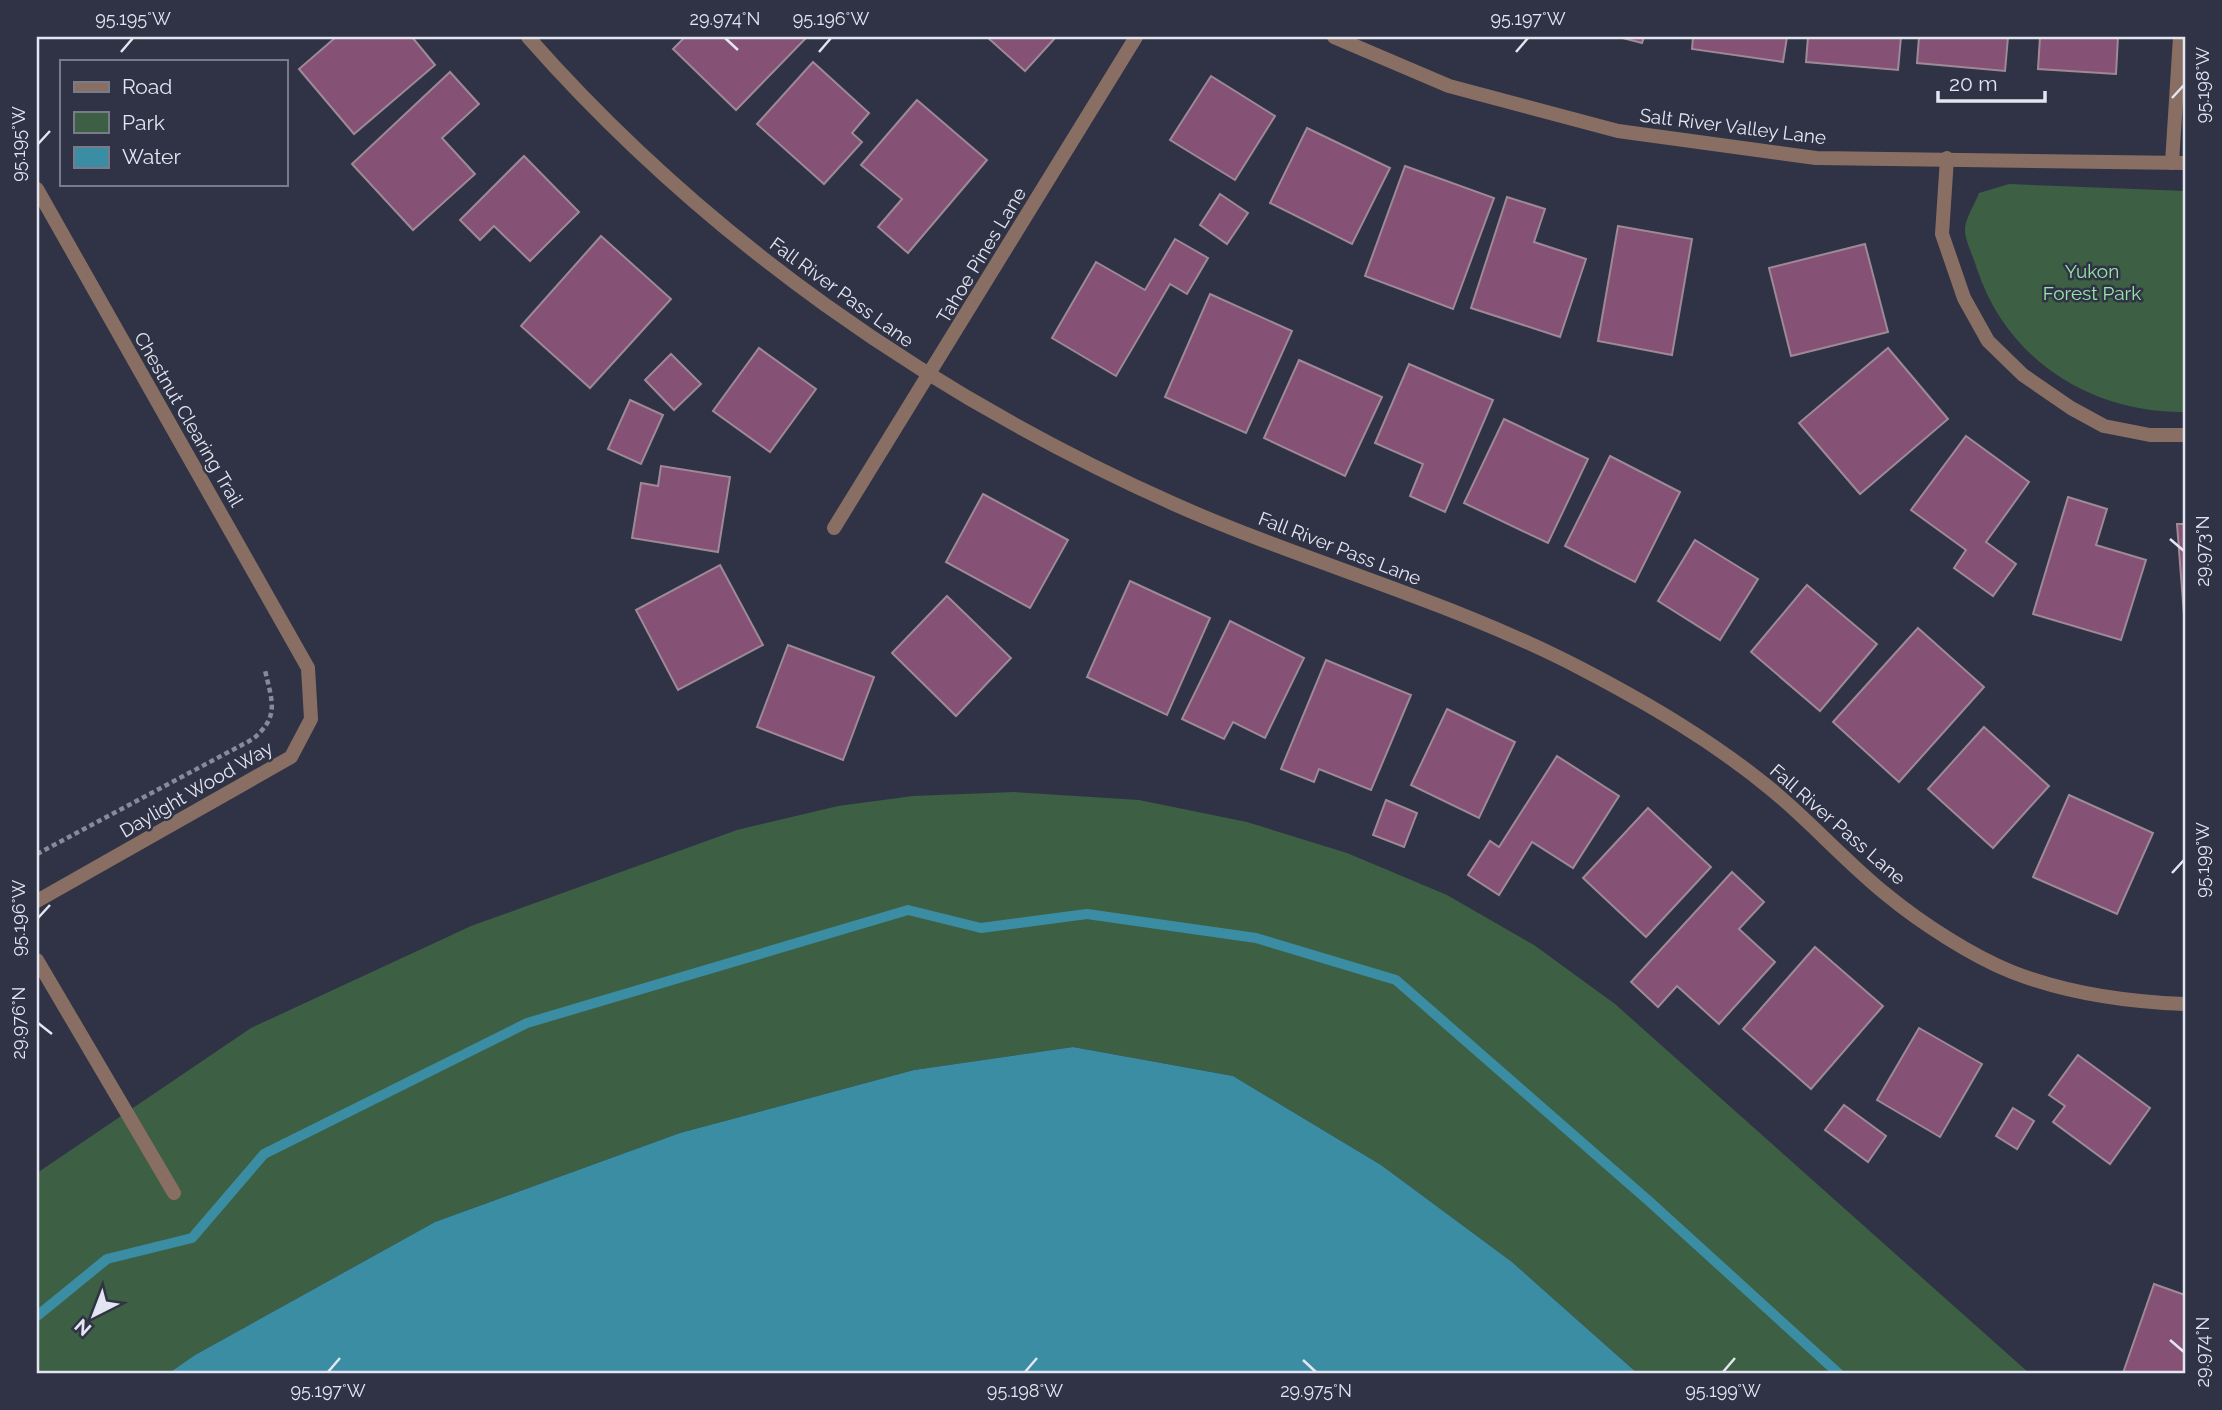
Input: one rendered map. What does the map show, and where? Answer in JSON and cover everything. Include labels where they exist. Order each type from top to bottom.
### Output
[{"type":"street","name":"Fall River Pass Lane","points":[[528,37],[628,141],[758,256],[844,320],[929,377],[1072,454],[1176,505],[1464,618],[1579,667],[1698,734],[1773,790],[1888,896],[1950,938],[2010,971],[2068,989],[2158,1003],[2185,1004]]},
{"type":"street","name":"Tahoe Pines Lane","points":[[834,528],[1136,37]]},
{"type":"street","name":"Salt River Valley Lane","points":[[1334,37],[1449,86],[1618,131],[1816,159],[1947,158],[2179,163]]},
{"type":"street","points":[[2179,163],[2180,37]]},
{"type":"street","points":[[1947,158],[1942,234],[1964,298],[1988,341],[2023,375],[2071,408],[2104,426],[2150,435],[2185,435]]},
{"type":"street","name":"Chestnut Clearing Trail","points":[[37,189],[308,668]]},
{"type":"street","name":"Daylight Wood Way","points":[[37,901],[291,757],[311,719],[308,668]]},
{"type":"street","points":[[37,960],[174,1192]]},
{"type":"path","points":[[37,854],[253,739],[268,726],[273,706],[265,670]]},
{"type":"green space","name":"Yukon Forest Park","points":[[2009,184],[2185,191],[2185,412],[2150,410],[2117,403],[2086,391],[2057,375],[2031,354],[2009,330],[1991,301],[1977,269],[1965,228],[1979,193]]},
{"type":"green space","points":[[1014,792],[1139,800],[1247,822],[1347,853],[1447,895],[1534,945],[1615,1004],[2029,1373],[1637,1373],[1512,1262],[1381,1165],[1233,1076],[1073,1047],[914,1070],[680,1133],[435,1222],[195,1355],[169,1373],[37,1373],[37,1173],[251,1028],[471,926],[737,830],[838,806],[913,796]]},
{"type":"water","points":[[1073,1047],[1233,1076],[1381,1165],[1512,1262],[1637,1373],[169,1373],[195,1355],[435,1222],[680,1133],[914,1070]]},
{"type":"building","points":[[336,37],[412,37],[435,65],[354,134],[299,69]]},
{"type":"building","points":[[685,37],[807,37],[736,110],[673,49]]},
{"type":"building","points":[[987,37],[1056,37],[1025,71]]},
{"type":"building","points":[[1619,37],[1644,37],[1642,43]]},
{"type":"building","points":[[1693,37],[1787,37],[1783,62],[1692,49]]},
{"type":"building","points":[[1808,37],[1901,37],[1898,70],[1806,62]]},
{"type":"building","points":[[1919,37],[2008,37],[2005,71],[1917,63]]},
{"type":"building","points":[[2040,37],[2118,37],[2116,74],[2038,69]]},
{"type":"building","points":[[813,62],[869,113],[852,133],[862,142],[824,184],[757,124]]},
{"type":"building","points":[[450,72],[479,104],[442,138],[475,174],[413,230],[352,164]]},
{"type":"building","points":[[1211,76],[1275,116],[1235,180],[1170,140]]},
{"type":"building","points":[[917,100],[987,160],[908,253],[878,227],[902,199],[861,165]]},
{"type":"building","points":[[1307,128],[1390,168],[1352,244],[1270,203]]},
{"type":"building","points":[[524,156],[579,212],[530,261],[494,226],[480,240],[460,220]]},
{"type":"building","points":[[1405,166],[1494,198],[1453,309],[1365,276]]},
{"type":"building","points":[[1220,194],[1248,213],[1227,244],[1200,225]]},
{"type":"building","points":[[1507,197],[1545,209],[1534,242],[1586,259],[1560,337],[1471,308]]},
{"type":"building","points":[[1618,226],[1692,239],[1672,355],[1598,341]]},
{"type":"building","points":[[601,236],[671,299],[590,388],[521,326]]},
{"type":"building","points":[[1175,239],[1208,258],[1187,294],[1170,284],[1116,376],[1052,338],[1096,262],[1145,290]]},
{"type":"building","points":[[1865,244],[1888,332],[1791,356],[1769,268]]},
{"type":"building","points":[[1210,294],[1292,331],[1246,433],[1165,397]]},
{"type":"building","points":[[759,348],[816,389],[770,452],[713,411]]},
{"type":"building","points":[[1888,348],[1948,419],[1860,494],[1799,423]]},
{"type":"building","points":[[671,354],[701,384],[674,410],[645,380]]},
{"type":"building","points":[[1299,360],[1382,397],[1345,476],[1264,438]]},
{"type":"building","points":[[1409,364],[1493,400],[1445,512],[1410,496],[1423,464],[1375,443]]},
{"type":"building","points":[[630,400],[663,415],[641,464],[608,449]]},
{"type":"building","points":[[1504,419],[1588,459],[1548,543],[1464,503]]},
{"type":"building","points":[[1966,436],[2029,482],[1986,542],[2016,564],[1993,596],[1954,568],[1966,550],[1911,510]]},
{"type":"building","points":[[1610,456],[1680,492],[1635,582],[1565,546]]},
{"type":"building","points":[[661,466],[730,477],[718,552],[632,538],[641,483],[658,486]]},
{"type":"building","points":[[983,494],[1068,540],[1030,608],[946,562]]},
{"type":"building","points":[[2068,497],[2107,509],[2096,545],[2146,560],[2121,640],[2033,614]]},
{"type":"building","points":[[2177,524],[2185,524],[2185,615],[2184,615]]},
{"type":"building","points":[[1695,540],[1758,579],[1720,640],[1658,601]]},
{"type":"building","points":[[720,565],[763,645],[678,690],[636,610]]},
{"type":"building","points":[[1130,581],[1210,618],[1167,715],[1087,677]]},
{"type":"building","points":[[1807,585],[1877,644],[1820,711],[1751,652]]},
{"type":"building","points":[[947,596],[1011,658],[956,716],[892,653]]},
{"type":"building","points":[[1230,621],[1304,658],[1265,738],[1233,722],[1224,739],[1182,719]]},
{"type":"building","points":[[1918,628],[1984,687],[1899,782],[1833,722]]},
{"type":"building","points":[[788,645],[874,677],[843,760],[757,727]]},
{"type":"building","points":[[1326,660],[1411,695],[1371,790],[1319,769],[1314,782],[1281,769]]},
{"type":"building","points":[[1447,709],[1515,742],[1479,818],[1411,785]]},
{"type":"building","points":[[1984,727],[2049,786],[1993,848],[1928,789]]},
{"type":"building","points":[[1557,756],[1619,796],[1573,868],[1532,842],[1499,895],[1468,875],[1490,841],[1499,847]]},
{"type":"building","points":[[2069,795],[2153,833],[2117,914],[2033,877]]},
{"type":"building","points":[[1386,800],[1417,813],[1404,847],[1373,835]]},
{"type":"building","points":[[1648,808],[1711,867],[1646,937],[1583,878]]},
{"type":"building","points":[[1732,872],[1764,902],[1739,929],[1775,962],[1719,1024],[1677,986],[1658,1007],[1631,982]]},
{"type":"building","points":[[1815,947],[1883,1006],[1811,1089],[1743,1029]]},
{"type":"building","points":[[1919,1028],[1982,1064],[1940,1137],[1877,1100]]},
{"type":"building","points":[[2078,1055],[2150,1108],[2110,1164],[2053,1122],[2065,1106],[2049,1095]]},
{"type":"building","points":[[1844,1105],[1886,1136],[1868,1162],[1825,1130]]},
{"type":"building","points":[[2013,1108],[2034,1121],[2017,1149],[1996,1136]]},
{"type":"building","points":[[2154,1284],[2185,1295],[2185,1373],[2123,1373]]},
{"type":"waterway","points":[[37,1316],[107,1259],[192,1238],[264,1154],[527,1023],[908,910],[981,928],[1087,914],[1256,938],[1396,980],[1650,1202],[1838,1373]]}]
